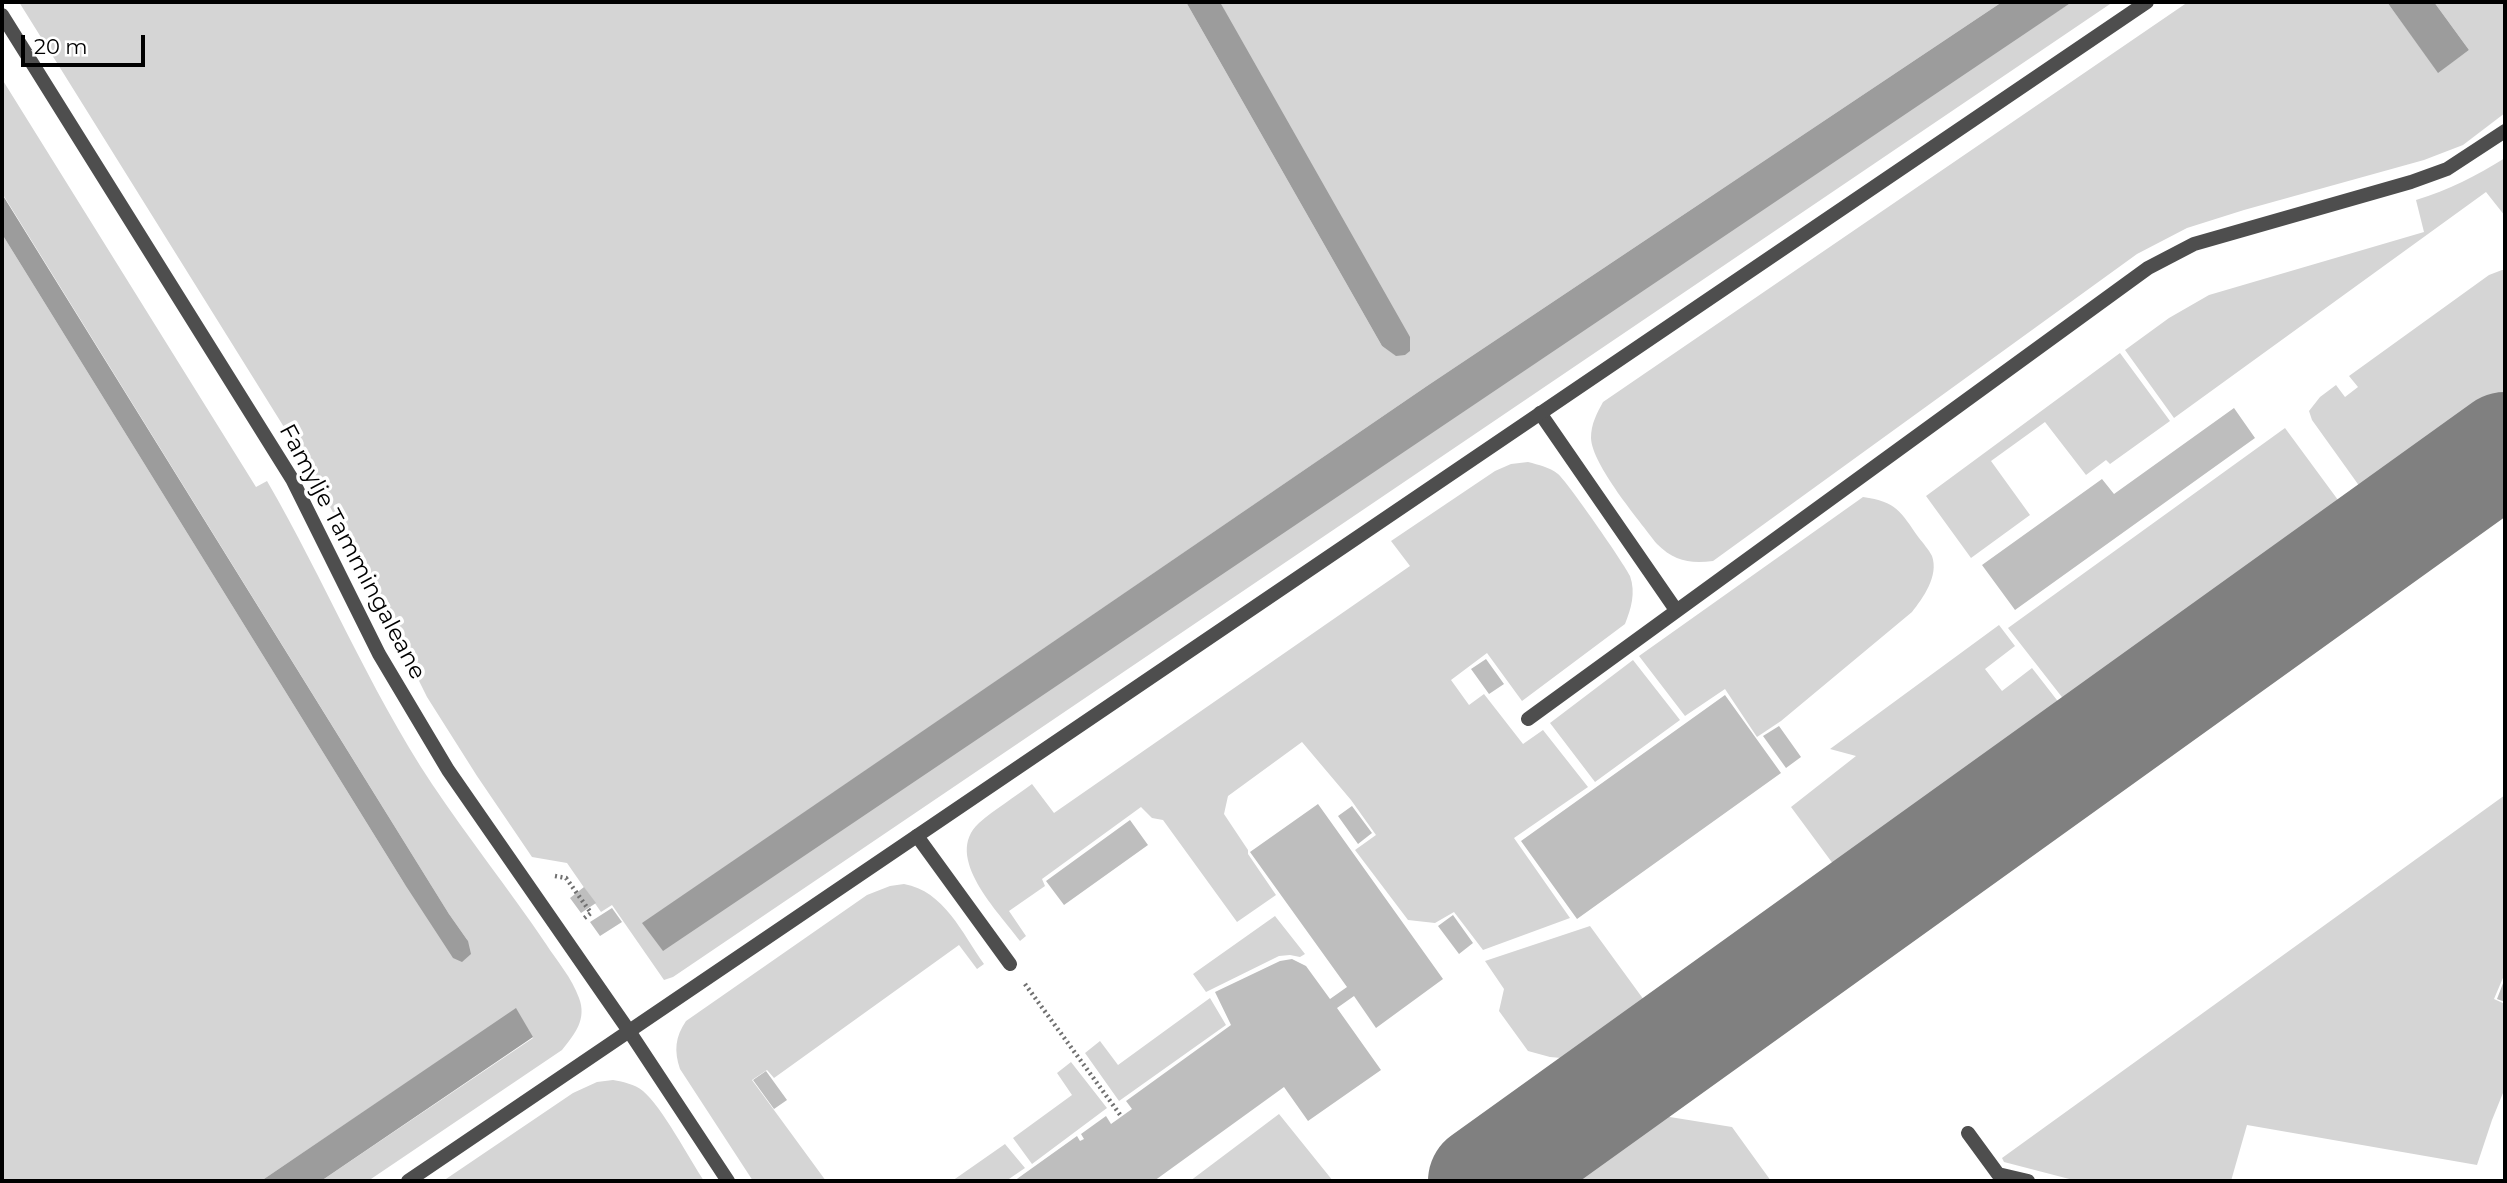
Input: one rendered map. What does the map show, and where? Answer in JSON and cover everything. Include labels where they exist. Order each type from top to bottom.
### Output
[{"type":"street","points":[[408,1181],[2147,2]]},
{"type":"street","name":"Famylje Tammingaleane","points":[[2,15],[292,479],[379,654],[447,770],[629,1031],[728,1181]]},
{"type":"street","points":[[1528,719],[2148,268],[2194,244],[2411,183],[2447,169],[2505,131]]},
{"type":"street","points":[[1540,413],[1676,610]]},
{"type":"street","points":[[917,836],[1010,964]]},
{"type":"street","points":[[1968,1132],[1998,1174],[2028,1181]]},
{"type":"path","points":[[1010,964],[1121,1116]]},
{"type":"shaded area","points":[[19,2],[1186,2],[1382,346],[1397,356],[1220,2],[2002,2],[1427,386],[643,923],[2072,2],[2113,2],[673,977],[664,980],[612,905],[601,912],[567,863],[532,857],[477,776],[427,697],[307,464]]},
{"type":"shaded area","points":[[1186,2],[1220,2],[1410,337],[1410,351],[1405,355],[1396,356],[1382,346]]},
{"type":"shaded area","points":[[2002,2],[2072,2],[663,951],[642,923],[1427,386]]},
{"type":"shaded area","points":[[2188,2],[2387,2],[2438,72],[2469,50],[2434,2],[2505,2],[2505,113],[2463,145],[2424,160],[2187,228],[2137,254],[1713,561],[1683,560],[1657,544],[1618,492],[1593,449],[1592,428],[1603,402]]},
{"type":"shaded area","points":[[2387,2],[2434,2],[2469,50],[2438,73]]},
{"type":"shaded area","points":[[2,79],[256,487],[267,481],[387,710],[432,784],[518,903],[564,970],[579,998],[581,1019],[562,1050],[368,1181],[321,1181],[533,1038],[516,1009],[261,1181],[2,1181],[2,234],[404,883],[468,941],[2,193]]},
{"type":"shaded area","points":[[2505,158],[2505,216],[2486,192],[2174,418],[2125,350],[2169,318],[2209,295],[2424,232],[2416,200],[2462,182]]},
{"type":"shaded area","points":[[2,194],[468,941],[471,954],[462,962],[453,958],[404,883],[2,234]]},
{"type":"shaded area","points":[[2505,270],[2505,398],[2377,490],[2365,491],[2312,420],[2309,411],[2320,397],[2336,385],[2345,397],[2358,387],[2349,376],[2489,275]]},
{"type":"shaded area","points":[[2120,353],[2170,421],[2110,464],[2106,460],[2086,475],[2045,422],[1991,461],[2030,515],[1971,558],[1926,496]]},
{"type":"shaded area","points":[[2285,428],[2338,500],[2339,517],[2072,710],[2008,628]]},
{"type":"shaded area","points":[[1528,462],[1544,466],[1558,474],[1626,569],[1633,589],[1625,624],[1522,701],[1487,653],[1451,680],[1469,705],[1484,694],[1523,744],[1543,730],[1588,787],[1514,838],[1570,918],[1483,950],[1454,912],[1435,923],[1408,920],[1355,850],[1376,835],[1351,800],[1302,742],[1228,796],[1224,814],[1276,895],[1237,922],[1163,820],[1152,818],[1141,807],[1042,879],[1045,886],[1009,911],[1026,936],[1020,941],[988,900],[970,868],[967,852],[969,837],[979,823],[1032,784],[1054,813],[1410,566],[1391,541],[1495,471],[1511,464]]},
{"type":"shaded area","points":[[1863,497],[1897,509],[1932,556],[1932,579],[1912,612],[1781,721],[1757,737],[1725,689],[1685,716],[1639,656]]},
{"type":"shaded area","points":[[1999,625],[2015,646],[1985,669],[2002,691],[2032,668],[2067,713],[1842,876],[1791,807],[1856,756],[1830,749]]},
{"type":"shaded area","points":[[1633,660],[1680,720],[1595,782],[1550,723]]},
{"type":"shaded area","points":[[2505,795],[2505,973],[2494,999],[2505,1004],[2505,1088],[2477,1165],[2247,1125],[2231,1181],[2077,1181],[2004,1162],[2002,1158]]},
{"type":"shaded area","points":[[904,884],[918,888],[941,904],[984,964],[977,969],[959,945],[774,1078],[767,1070],[752,1080],[826,1181],[753,1181],[680,1069],[677,1044],[682,1027],[686,1021],[867,895]]},
{"type":"shaded area","points":[[1275,916],[1305,954],[1300,957],[1279,956],[1206,992],[1193,974]]},
{"type":"shaded area","points":[[1590,926],[1652,1011],[1594,1053],[1573,1059],[1528,1051],[1499,1011],[1504,989],[1485,961]]},
{"type":"shaded area","points":[[1210,998],[1226,1025],[1119,1101],[1085,1053],[1100,1041],[1118,1065]]},
{"type":"shaded area","points":[[516,1008],[533,1037],[321,1181],[261,1181]]},
{"type":"shaded area","points":[[1071,1062],[1107,1108],[1032,1164],[1013,1138],[1072,1095],[1057,1073]]},
{"type":"shaded area","points":[[613,1080],[643,1091],[667,1120],[704,1181],[443,1181],[573,1093],[597,1082]]},
{"type":"shaded area","points":[[1645,1113],[1732,1127],[1771,1181],[1550,1181]]},
{"type":"shaded area","points":[[1279,1114],[1333,1181],[1190,1181]]},
{"type":"shaded area","points":[[1005,1144],[1025,1168],[1006,1181],[952,1181]]},
{"type":"building","points":[[2234,408],[2255,438],[2015,610],[1982,565],[2102,479],[2114,494]]},
{"type":"building","points":[[1486,659],[1504,684],[1489,694],[1471,669]]},
{"type":"building","points":[[1725,695],[1781,773],[1577,919],[1521,841]]},
{"type":"building","points":[[1779,726],[1801,757],[1786,768],[1763,736]]},
{"type":"building","points":[[1318,804],[1443,979],[1376,1028],[1354,996],[1337,1008],[1381,1070],[1308,1121],[1284,1087],[1154,1181],[1014,1181],[1077,1136],[1080,1141],[1084,1139],[1081,1134],[1106,1116],[1111,1124],[1132,1109],[1126,1101],[1231,1025],[1215,992],[1280,961],[1292,959],[1306,966],[1330,999],[1347,987],[1250,852]]},
{"type":"building","points":[[1352,806],[1372,833],[1358,844],[1338,816]]},
{"type":"building","points":[[1130,820],[1148,845],[1064,905],[1046,881]]},
{"type":"building","points":[[584,887],[596,903],[581,913],[570,898]]},
{"type":"building","points":[[612,908],[622,922],[600,936],[590,922]]},
{"type":"building","points":[[1453,915],[1473,943],[1459,954],[1438,926]]},
{"type":"building","points":[[2505,978],[2505,1002],[2497,999]]},
{"type":"building","points":[[766,1071],[787,1100],[774,1109],[753,1080]]},
{"type":"taxiway","points":[[1484,1181],[2505,448]]}]
